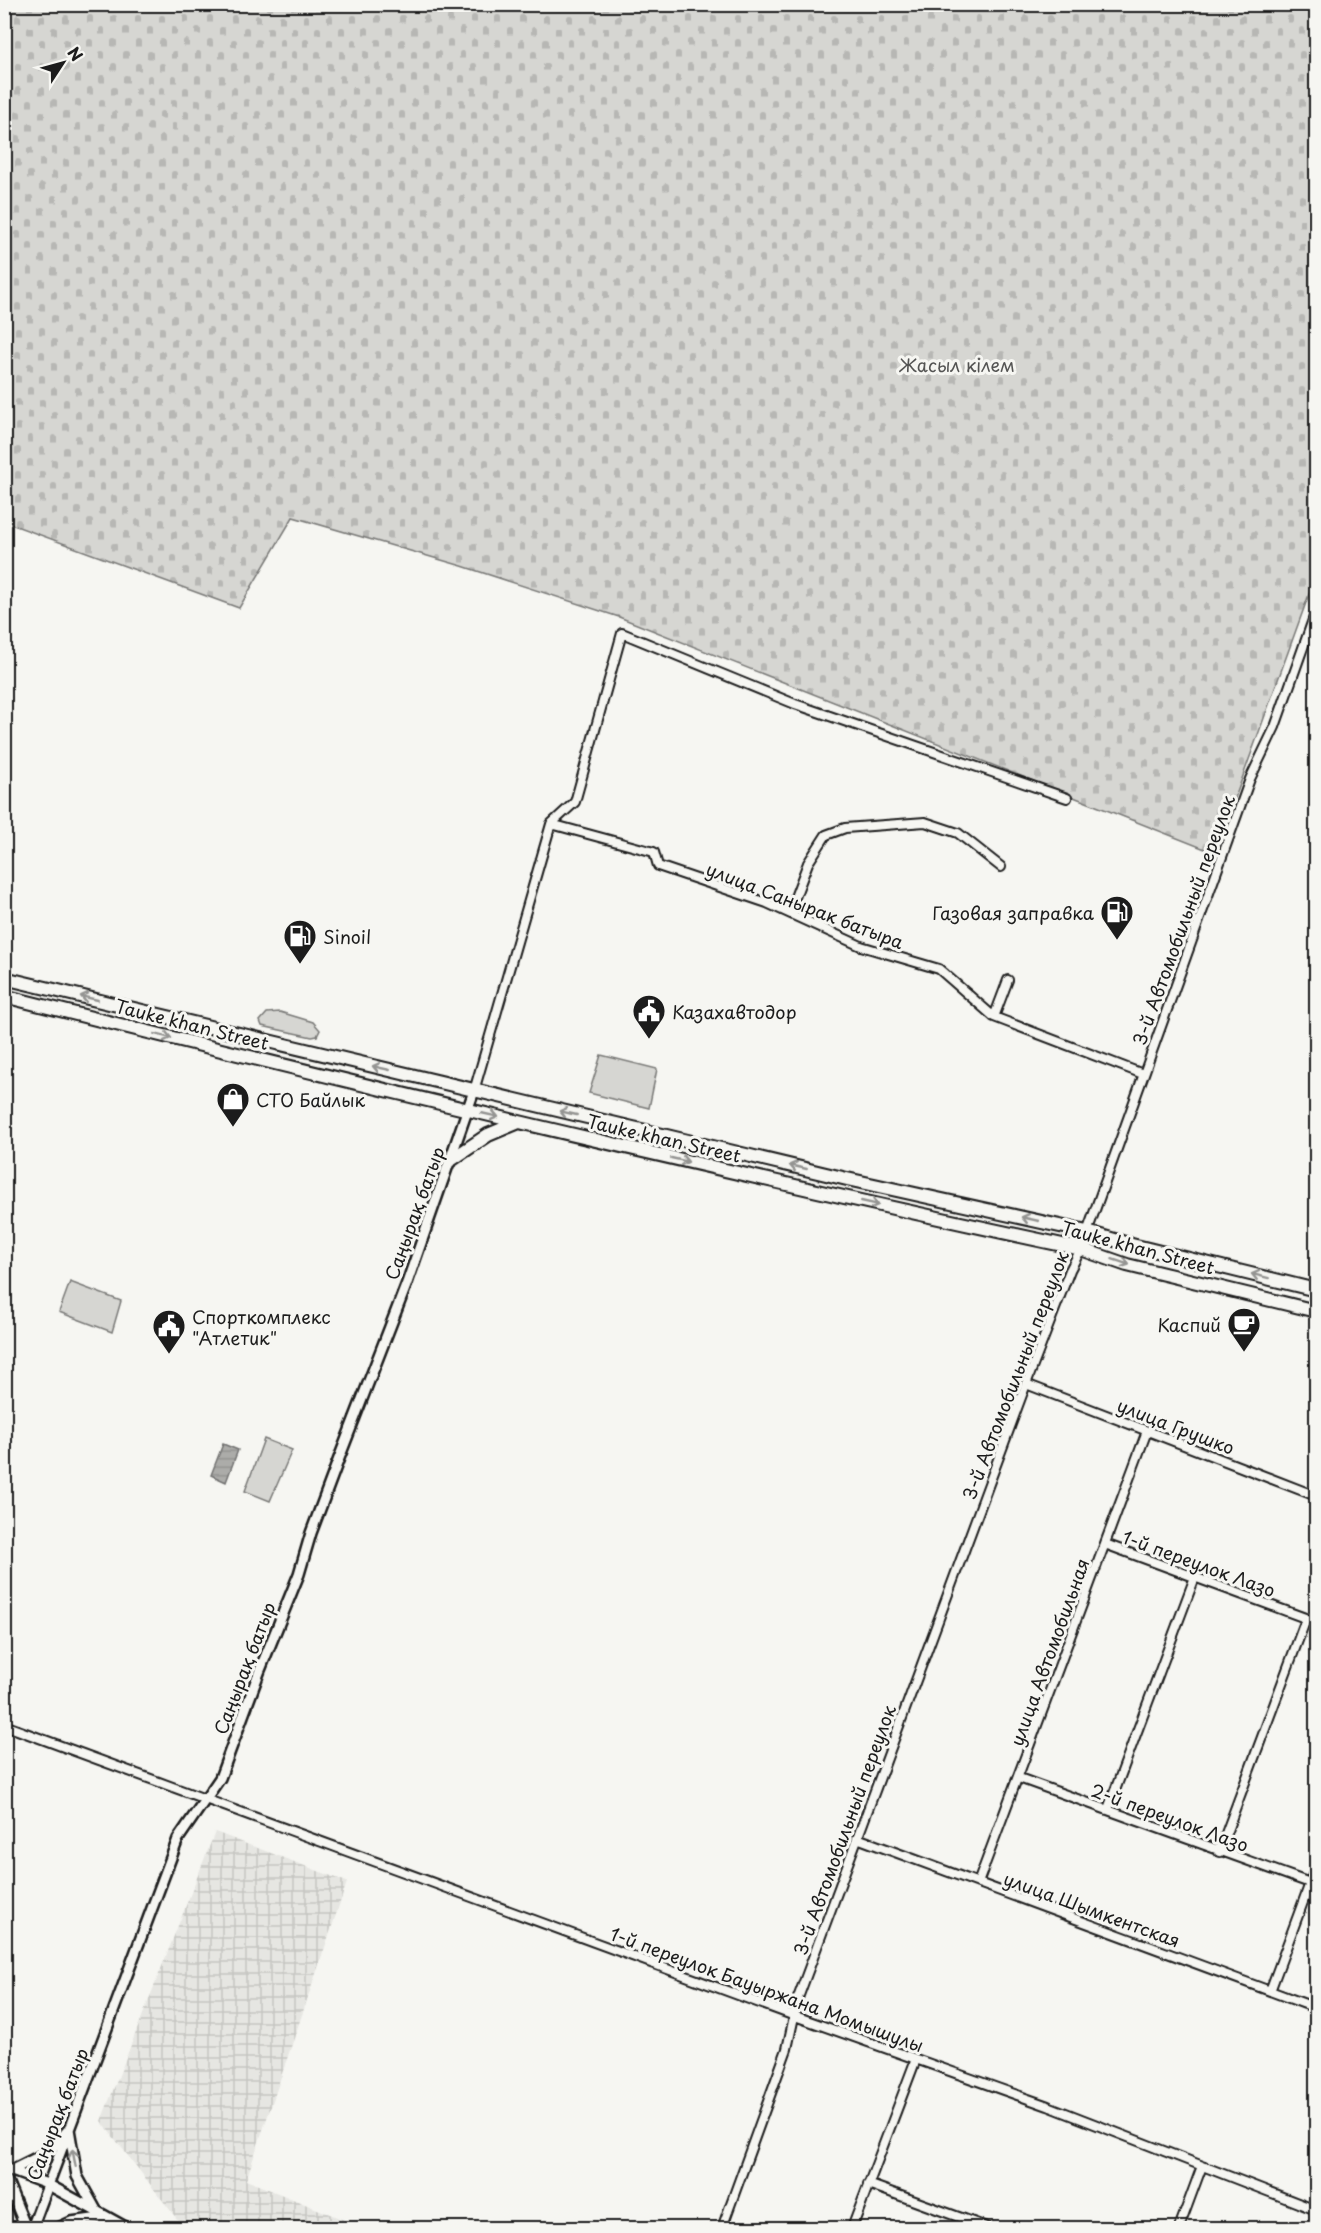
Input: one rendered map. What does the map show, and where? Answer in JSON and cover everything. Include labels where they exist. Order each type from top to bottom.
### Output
[{"type":"main road","name":"Tauke khan Street","points":[[4,978],[847,1179],[1087,1232],[1317,1290]]},
{"type":"main road","name":"Tauke khan Street","points":[[4,996],[253,1059],[519,1122],[847,1198],[1081,1249],[1127,1265],[1317,1311]]},
{"type":"main road","points":[[451,1160],[488,1135],[519,1122]]},
{"type":"street","name":"3-й Автомобильный переулок","points":[[722,2229],[787,2049],[798,1998],[1026,1384],[1070,1270],[1081,1249],[1250,779],[1275,727],[1317,611]]},
{"type":"street","points":[[474,1091],[551,824],[575,802],[622,633],[795,704],[1067,798]]},
{"type":"street","points":[[789,913],[808,863],[826,835],[845,828],[925,822],[958,833],[1001,867]]},
{"type":"street","name":"улица Санырак батыра","points":[[551,824],[654,852],[658,866],[767,903],[861,946],[939,969],[994,1017],[1143,1074]]},
{"type":"street","points":[[994,1017],[1008,980]]},
{"type":"street","name":"Саңырақ батыр","points":[[32,2229],[178,1839],[220,1778],[299,1574],[311,1533],[407,1283],[474,1091]]},
{"type":"street","name":"улица Грушко","points":[[1026,1384],[1317,1496]]},
{"type":"street","name":"улица Автомобильная","points":[[978,1883],[1147,1431]]},
{"type":"street","name":"1-й переулок Лазо","points":[[1105,1544],[1317,1622]]},
{"type":"street","points":[[1108,1809],[1196,1578]]},
{"type":"street","points":[[1219,1851],[1306,1618]]},
{"type":"street","points":[[4,1725],[206,1798]]},
{"type":"street","name":"2-й переулок Лазо","points":[[1018,1778],[1310,1883]]},
{"type":"street","name":"1-й переулок Бауыржана Момышулы","points":[[206,1798],[795,2016],[1048,2106],[1317,2210]]},
{"type":"street","name":"улица Шымкентская","points":[[857,1838],[1317,2008]]},
{"type":"street","points":[[1270,1991],[1317,1867]]},
{"type":"street","points":[[852,2229],[916,2059]]},
{"type":"street","points":[[7,2171],[48,2152],[69,2129]]},
{"type":"street","points":[[69,2129],[78,2175],[97,2212]]},
{"type":"street","points":[[1179,2229],[1202,2166]]},
{"type":"street","points":[[7,2171],[47,2184],[127,2229]]},
{"type":"street","points":[[7,2171],[26,2229]]},
{"type":"street","points":[[868,2184],[988,2229]]},
{"type":"street","points":[[58,2229],[71,2222],[107,2217]]},
{"type":"street","points":[[960,2229],[963,2219]]},
{"type":"shaded area","points":[[223,1444],[238,1450],[226,1482],[211,1475]]},
{"type":"shaded area","points":[[215,1832],[347,1882],[246,2180],[364,2228],[184,2228],[101,2121]]},
{"type":"green space","name":"Жасыл кілем","points":[[4,5],[1316,5],[1316,575],[1215,853],[619,617],[462,566],[293,517],[239,608],[5,522]]},
{"type":"green space","points":[[280,1012],[313,1022],[320,1030],[317,1036],[312,1037],[262,1026],[260,1021],[267,1013]]},
{"type":"green space","points":[[601,1055],[657,1069],[649,1108],[589,1093]]},
{"type":"green space","points":[[70,1282],[121,1301],[112,1332],[59,1312]]},
{"type":"green space","points":[[264,1439],[292,1450],[270,1501],[245,1491]]},
{"type":"place","name":"Газовая заправка","points":[[1117,941]]},
{"type":"place","name":"Sinoil","points":[[300,965]]},
{"type":"place","name":"Казахавтодор","points":[[649,1040]]},
{"type":"place","name":"СТО Байлык","points":[[233,1128]]},
{"type":"place","name":"Каспий","points":[[1244,1353]]},
{"type":"place","name":"Спорткомплекс \"Атлетик\"","points":[[169,1355]]}]
